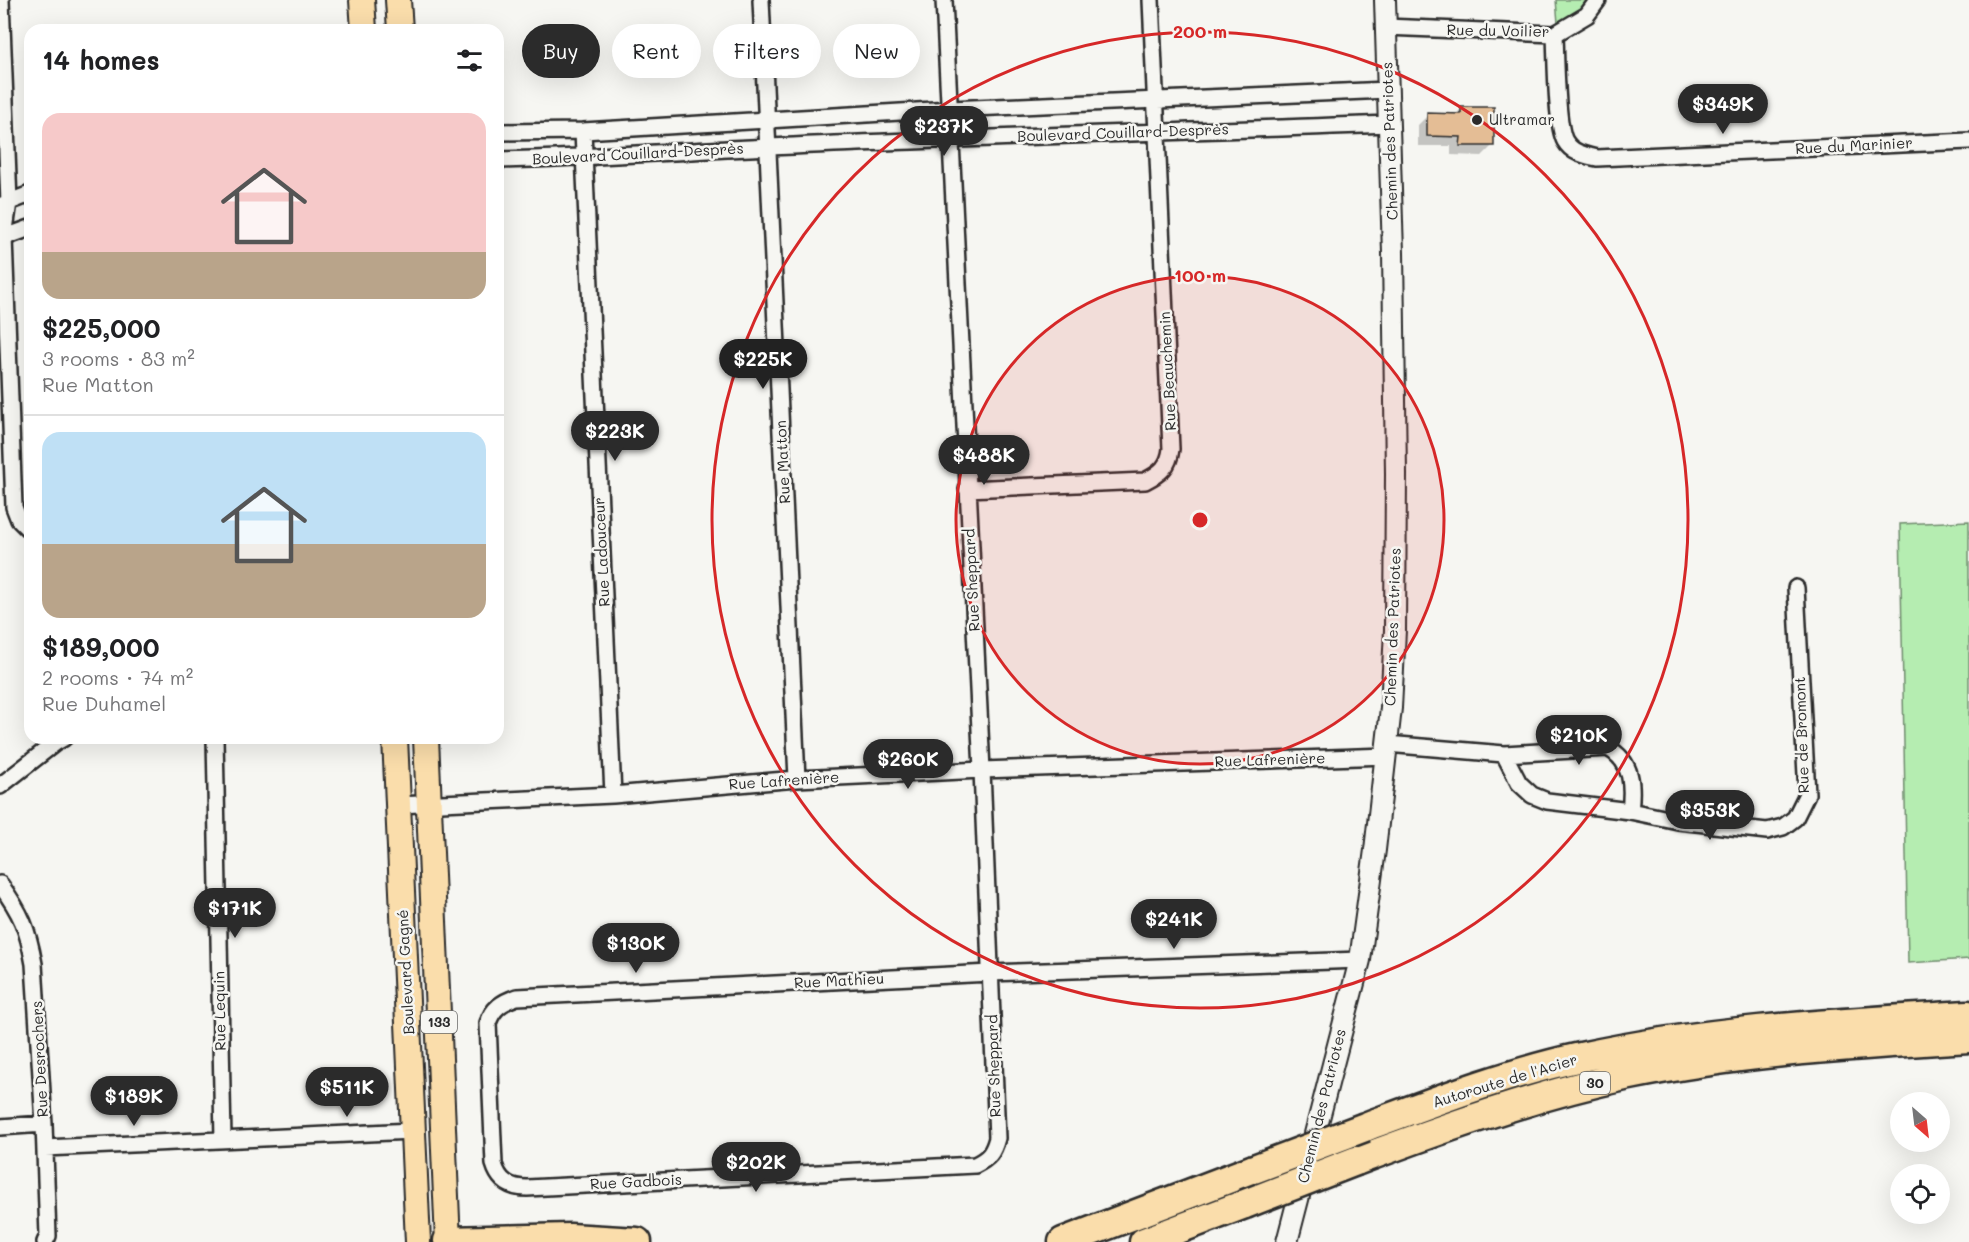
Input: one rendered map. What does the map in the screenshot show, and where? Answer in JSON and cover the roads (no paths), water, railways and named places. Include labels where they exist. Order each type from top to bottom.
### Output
[{"type":"highway","name":"Autoroute de l'Acier","points":[[1144,1242],[1481,1116],[1588,1085],[1842,1034],[1969,1015]]},
{"type":"highway","name":"Autoroute de l'Acier","points":[[1063,1242],[1467,1090],[1579,1057],[1699,1037],[1842,1034],[1969,1038]]},
{"type":"highway","points":[[448,1241],[570,1238],[637,1242]]},
{"type":"main road","points":[[362,0],[364,24]]},
{"type":"main road","points":[[398,0],[400,24]]},
{"type":"main road","name":"Boulevard Gagné","points":[[394,744],[418,1242]]},
{"type":"main road","name":"Boulevard Gagné","points":[[426,744],[448,1241]]},
{"type":"street","points":[[1,0],[4,204],[2,238],[14,507],[19,520],[24,525]]},
{"type":"street","name":"Rue Matton","points":[[761,0],[797,779]]},
{"type":"street","name":"Rue Sheppard","points":[[944,0],[982,770],[997,1138],[994,1150],[988,1159]]},
{"type":"street","name":"Rue Beauchemin","points":[[968,489],[1145,481],[1159,474],[1169,462],[1171,449],[1151,0]]},
{"type":"street","name":"Chemin des Patriotes","points":[[1287,1242],[1360,960],[1387,750],[1395,630],[1396,485],[1394,254],[1385,0]]},
{"type":"street","name":"Rue du Voilier","points":[[1385,27],[1555,34],[1587,15],[1598,0]]},
{"type":"street","name":"Rue du Marinier","points":[[1555,34],[1560,119],[1565,140],[1579,154],[1597,158],[1969,141]]},
{"type":"street","name":"Boulevard Couillard-Desprès","points":[[504,132],[583,130],[950,109],[1388,90]]},
{"type":"street","name":"Boulevard Couillard-Desprès","points":[[504,160],[1157,131],[1389,124]]},
{"type":"street","name":"Rue Ladouceur","points":[[583,130],[613,795]]},
{"type":"street","points":[[4,204],[24,196]]},
{"type":"street","points":[[2,238],[24,230]]},
{"type":"street","name":"Rue de Bromont","points":[[1504,754],[1519,783],[1532,795],[1547,801],[1630,811],[1678,821],[1767,831],[1784,827],[1795,818],[1807,794],[1796,588]]},
{"type":"street","points":[[0,786],[54,744]]},
{"type":"street","name":"Rue Lequin","points":[[215,744],[223,1140]]},
{"type":"street","points":[[1387,750],[1504,754],[1608,748],[1619,754],[1629,770],[1633,788],[1630,811]]},
{"type":"street","name":"Rue Lafrenière","points":[[398,805],[613,795],[797,779],[1387,750]]},
{"type":"street","name":"Rue Desrochers","points":[[0,884],[18,909],[30,936],[34,964],[45,1148],[48,1236],[45,1242]]},
{"type":"street","name":"Rue Mathieu","points":[[501,1179],[494,1164],[488,1023],[495,1008],[510,999],[990,973],[1360,960]]},
{"type":"street","points":[[0,1127],[44,1124]]},
{"type":"street","points":[[45,1148],[412,1131]]},
{"type":"street","name":"Rue Gadbois","points":[[501,1179],[516,1188],[527,1188],[975,1165],[988,1159]]},
{"type":"place","name":"Ultramar","points":[[1477,120]]}]
